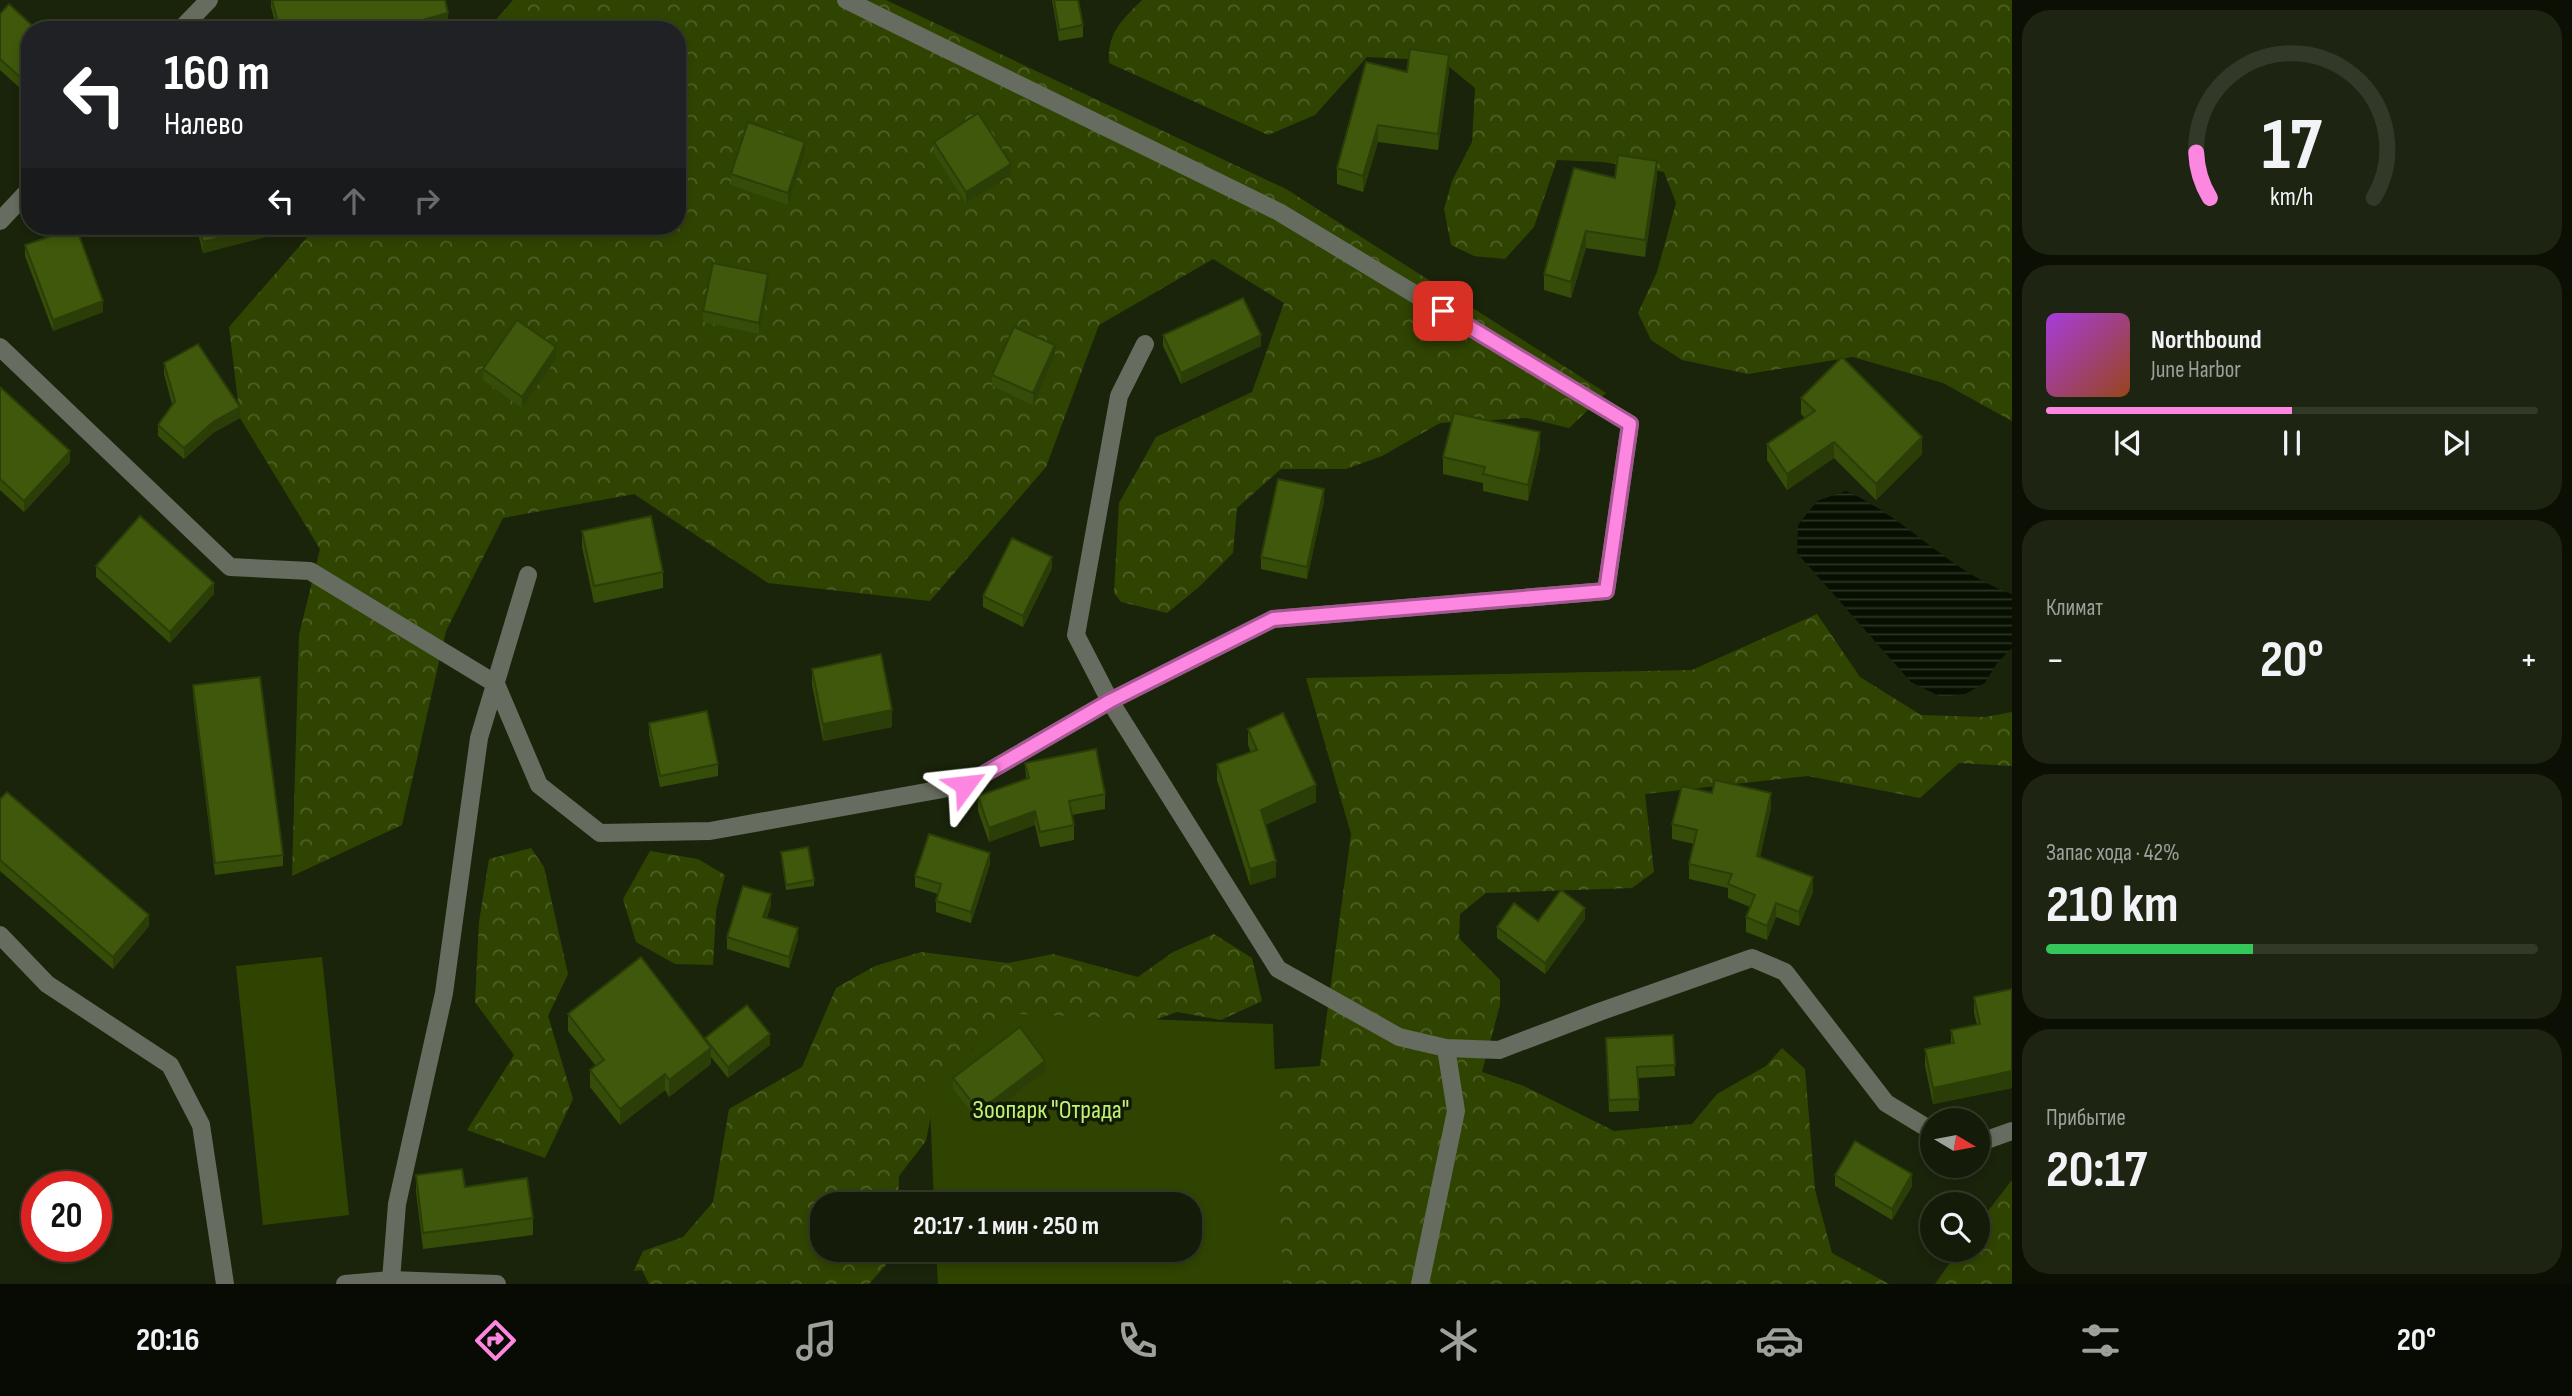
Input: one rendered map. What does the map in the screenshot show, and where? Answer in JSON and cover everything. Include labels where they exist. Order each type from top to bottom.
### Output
[{"type":"lane","points":[[189,21],[209,0]]},
{"type":"lane","points":[[0,347],[230,567],[310,571],[496,684],[539,785],[600,833],[710,831],[965,785],[1110,701],[1273,619],[1606,591],[1630,424],[1279,212],[846,0]]},
{"type":"lane","points":[[0,221],[21,199]]},
{"type":"lane","points":[[1145,344],[1119,396],[1076,635],[1110,701],[1278,969],[1399,1037],[1446,1048],[1499,1050],[1752,958],[1784,972],[1886,1103],[1920,1124]]},
{"type":"lane","points":[[391,1280],[397,1204],[444,993],[480,738],[528,575]]},
{"type":"lane","points":[[0,935],[47,984],[170,1065],[201,1125],[225,1284]]},
{"type":"lane","points":[[1420,1284],[1456,1111],[1446,1048]]},
{"type":"lane","points":[[1990,1139],[2012,1131]]},
{"type":"lane","points":[[345,1284],[391,1280],[497,1284]]},
{"type":"green space","points":[[513,0],[886,0],[1286,189],[1606,393],[1569,428],[1527,418],[1440,423],[1382,456],[1346,469],[1281,469],[1237,508],[1233,553],[1199,587],[1167,613],[1121,602],[1114,593],[1119,503],[1156,437],[1252,392],[1284,303],[1213,259],[1099,325],[1046,467],[930,601],[768,583],[634,494],[503,518],[446,631],[402,825],[292,876],[299,635],[320,549],[240,418],[229,327],[309,235],[686,235],[686,21],[495,21]]},
{"type":"green space","points":[[1142,0],[2012,0],[2012,421],[1943,383],[1853,357],[1748,374],[1682,360],[1651,340],[1638,313],[1657,272],[1676,203],[1664,172],[1603,162],[1557,160],[1534,227],[1505,259],[1474,256],[1451,245],[1444,209],[1452,181],[1472,142],[1475,88],[1442,61],[1367,57],[1315,115],[1268,135],[1109,63],[1113,35]]},
{"type":"green space","points":[[1817,614],[1860,677],[1921,715],[1985,717],[2012,712],[2012,766],[1959,763],[1920,798],[1808,776],[1645,794],[1654,872],[1632,888],[1486,893],[1460,914],[1459,938],[1500,980],[1500,1005],[1482,1072],[1524,1086],[1614,1131],[1692,1124],[1717,1094],[1766,1066],[1782,1048],[1805,1069],[1815,1190],[1832,1253],[1889,1284],[951,1284],[1106,1262],[1202,1262],[1202,1192],[956,1192],[1095,1082],[1320,1066],[1351,834],[1306,678],[1692,670]]},
{"type":"green space","points":[[531,848],[544,867],[568,974],[548,1016],[573,1099],[545,1158],[467,1130],[514,1055],[475,1002],[479,922],[489,859]]},
{"type":"green space","points":[[650,851],[698,859],[725,875],[716,911],[713,965],[675,964],[636,942],[623,899]]},
{"type":"green space","points":[[1214,934],[1252,958],[1262,1001],[1221,1020],[1177,1012],[1135,1027],[1016,1031],[973,1048],[935,1096],[926,1141],[899,1176],[898,1192],[810,1192],[810,1262],[887,1262],[869,1284],[649,1284],[642,1270],[634,1271],[643,1251],[683,1237],[713,1202],[729,1109],[802,1067],[836,988],[875,966],[921,952],[1008,963],[1053,954],[1138,977],[1173,952]]},
{"type":"green space","points":[[322,957],[349,1215],[263,1225],[236,966]]},
{"type":"green space","name":"Зоопарк \"Отрада\"","points":[[1020,1014],[1273,1024],[1283,1284],[938,1284],[937,1262],[1202,1262],[1202,1192],[934,1192],[929,1081]]},
{"type":"green space","points":[[2012,1180],[2012,1284],[1935,1284],[1951,1262],[1990,1262],[1990,1208]]},
{"type":"shaded area","points":[[1846,491],[1888,515],[1968,572],[2012,594],[2012,648],[1997,663],[1985,683],[1965,694],[1941,697],[1911,682],[1797,553],[1798,525],[1817,501]]},
{"type":"building","points":[[272,0],[445,0],[448,13],[419,21],[278,21]]},
{"type":"building","points":[[1054,0],[1078,0],[1083,25],[1059,30]]},
{"type":"building","points":[[9,4],[27,21],[21,21],[21,78],[0,59],[0,14]]},
{"type":"building","points":[[1410,49],[1449,55],[1438,134],[1378,125],[1363,176],[1337,168],[1366,62],[1407,72]]},
{"type":"building","points":[[978,113],[1011,164],[966,192],[934,142]]},
{"type":"building","points":[[748,122],[805,142],[788,193],[731,174]]},
{"type":"building","points":[[1618,155],[1657,161],[1645,240],[1586,231],[1571,282],[1544,274],[1574,168],[1615,178]]},
{"type":"building","points":[[53,235],[79,235],[103,301],[53,320],[25,245]]},
{"type":"building","points":[[201,235],[231,235],[203,242]]},
{"type":"building","points":[[713,263],[768,274],[759,323],[703,311]]},
{"type":"building","points":[[1243,298],[1261,335],[1181,373],[1163,335]]},
{"type":"building","points":[[517,320],[556,347],[522,397],[483,369]]},
{"type":"building","points":[[1014,327],[1055,345],[1033,393],[992,375]]},
{"type":"building","points":[[198,344],[240,407],[213,422],[184,448],[158,425],[175,401],[164,363]]},
{"type":"building","points":[[1842,357],[1922,437],[1876,484],[1834,442],[1787,474],[1767,444],[1815,411],[1801,398]]},
{"type":"building","points":[[0,387],[70,451],[24,501],[0,479]]},
{"type":"building","points":[[1454,413],[1540,432],[1528,485],[1483,474],[1485,467],[1443,457]]},
{"type":"building","points":[[1278,479],[1324,489],[1307,567],[1261,557]]},
{"type":"building","points":[[140,516],[214,583],[170,632],[96,566]]},
{"type":"building","points":[[651,516],[663,572],[594,586],[582,531]]},
{"type":"building","points":[[1012,538],[1052,557],[1023,616],[983,596]]},
{"type":"building","points":[[881,654],[892,710],[823,724],[812,669]]},
{"type":"building","points":[[260,677],[283,855],[215,863],[193,685]]},
{"type":"building","points":[[707,711],[718,764],[660,776],[649,723]]},
{"type":"building","points":[[1283,713],[1316,785],[1261,810],[1276,861],[1250,869],[1217,764],[1257,750],[1248,729]]},
{"type":"building","points":[[1096,749],[1105,794],[1069,801],[1074,825],[1040,832],[1035,811],[989,828],[978,796],[1029,778],[1025,763]]},
{"type":"building","points":[[1715,780],[1771,793],[1757,856],[1813,877],[1799,912],[1776,903],[1767,926],[1746,917],[1755,895],[1728,884],[1732,874],[1689,864],[1697,830],[1672,824],[1682,786],[1712,793]]},
{"type":"building","points":[[7,792],[149,915],[113,957],[0,860],[0,799]]},
{"type":"building","points":[[929,834],[990,853],[971,912],[936,901],[941,884],[915,876]]},
{"type":"building","points":[[808,847],[814,880],[786,885],[781,852]]},
{"type":"building","points":[[743,886],[771,894],[763,917],[798,928],[789,957],[727,937]]},
{"type":"building","points":[[1561,890],[1585,908],[1545,963],[1497,927],[1514,903],[1538,921]]},
{"type":"building","points":[[641,957],[711,1048],[669,1080],[665,1074],[620,1109],[590,1070],[604,1060],[568,1014]]},
{"type":"building","points":[[2012,989],[2012,1071],[1933,1088],[1925,1049],[1954,1043],[1951,1030],[1980,1024],[1974,997]]},
{"type":"building","points":[[747,1005],[770,1034],[728,1067],[705,1038]]},
{"type":"building","points":[[1020,1027],[1045,1061],[979,1111],[953,1078]]},
{"type":"building","points":[[1673,1035],[1675,1065],[1637,1067],[1639,1099],[1609,1100],[1606,1038]]},
{"type":"building","points":[[1855,1141],[1912,1174],[1892,1209],[1835,1175]]},
{"type":"building","points":[[462,1169],[465,1187],[527,1178],[533,1218],[423,1233],[416,1175]]},
{"type":"route","points":[[965,785],[1110,701],[1273,619],[1606,591],[1630,424],[1443,311]]}]
